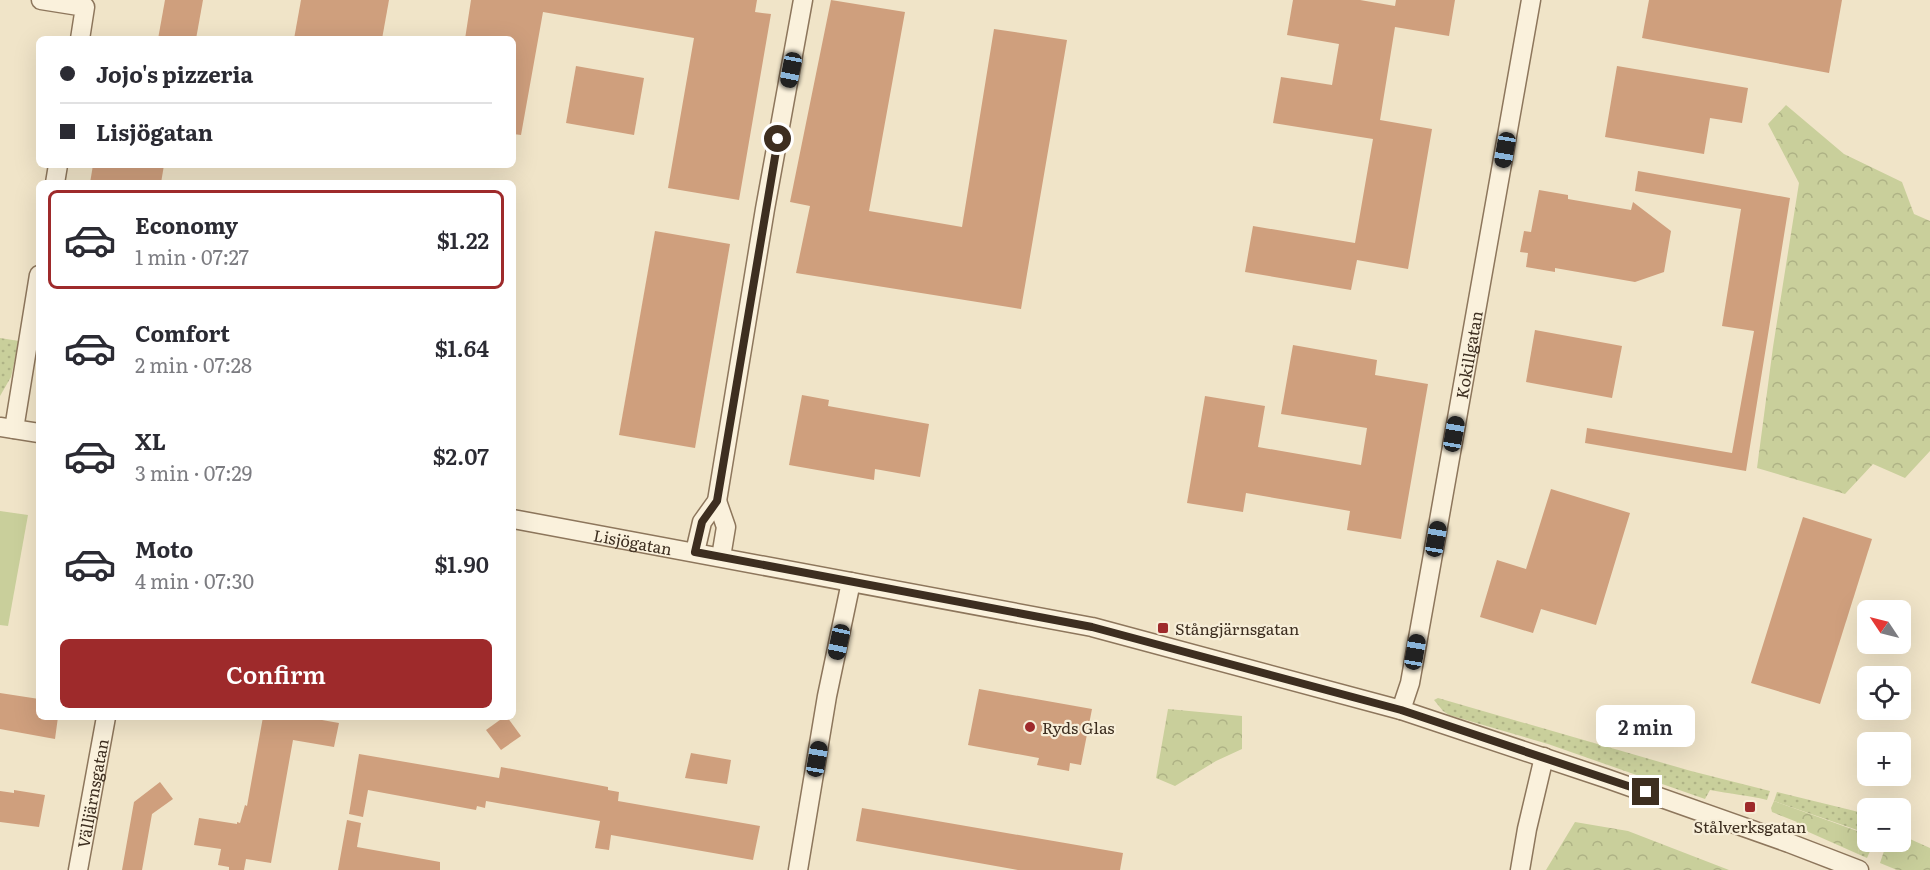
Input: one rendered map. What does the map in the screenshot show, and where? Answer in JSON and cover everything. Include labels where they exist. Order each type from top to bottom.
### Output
[{"type":"street","points":[[40,0],[85,4],[80,36]]},
{"type":"street","points":[[695,552],[702,522],[717,501],[765,209],[803,0]]},
{"type":"street","name":"Kokillgatan","points":[[1401,710],[1410,682],[1531,0]]},
{"type":"street","points":[[36,289],[7,428],[36,433]]},
{"type":"street","points":[[717,501],[726,527],[721,557]]},
{"type":"street","name":"Lisjögatan","points":[[516,520],[1092,627],[1401,710],[1544,757],[1859,870]]},
{"type":"street","points":[[798,870],[827,696],[851,582]]},
{"type":"street","name":"Välljärnsgatan","points":[[78,870],[105,720]]},
{"type":"street","points":[[1520,870],[1544,757]]},
{"type":"green space","points":[[1786,105],[1844,154],[1902,182],[1914,214],[1930,221],[1930,451],[1905,478],[1873,464],[1845,494],[1757,468],[1773,347],[1799,183],[1768,124]]},
{"type":"green space","points":[[0,338],[19,341],[11,377],[0,396]]},
{"type":"green space","points":[[0,511],[28,515],[8,626],[0,625]]},
{"type":"green space","points":[[1438,698],[1691,771],[1770,791],[1767,800],[1710,790],[1705,799],[1548,744],[1449,715],[1434,700]]},
{"type":"green space","points":[[1168,709],[1242,716],[1242,749],[1216,761],[1175,786],[1156,778]]},
{"type":"green space","points":[[1777,792],[1857,812],[1857,830],[1774,801]]},
{"type":"green space","points":[[1774,801],[1857,831],[1858,854],[1795,826],[1797,822],[1772,812]]},
{"type":"green space","points":[[1575,822],[1628,831],[1729,870],[1546,870]]},
{"type":"green space","points":[[1911,839],[1930,848],[1930,870],[1897,870],[1880,863],[1884,852],[1911,852]]},
{"type":"green space","points":[[1858,852],[1870,852],[1867,858]]},
{"type":"building","points":[[165,0],[203,0],[197,36],[159,36]]},
{"type":"building","points":[[301,0],[389,0],[383,36],[295,36]]},
{"type":"building","points":[[471,0],[757,0],[755,12],[771,14],[739,200],[668,188],[694,38],[543,12],[521,135],[516,134],[516,36],[465,36]]},
{"type":"building","points":[[831,0],[905,12],[869,211],[962,227],[994,29],[1067,40],[1021,309],[796,273],[810,206],[790,202]]},
{"type":"building","points":[[1293,0],[1360,0],[1395,6],[1396,0],[1455,0],[1449,36],[1395,27],[1380,120],[1432,129],[1408,269],[1357,260],[1351,290],[1245,272],[1253,226],[1355,243],[1373,139],[1273,123],[1281,77],[1332,85],[1339,44],[1287,35]]},
{"type":"building","points":[[1649,0],[1842,0],[1829,73],[1642,38]]},
{"type":"building","points":[[576,66],[644,78],[634,135],[566,123]]},
{"type":"building","points":[[1617,66],[1748,88],[1742,123],[1710,118],[1704,154],[1605,137]]},
{"type":"building","points":[[92,168],[164,168],[162,180],[90,180]]},
{"type":"building","points":[[1638,171],[1790,198],[1746,471],[1585,443],[1587,428],[1732,453],[1754,331],[1722,326],[1741,209],[1635,191]]},
{"type":"building","points":[[1539,190],[1568,195],[1568,199],[1631,210],[1633,202],[1671,231],[1664,272],[1635,282],[1555,268],[1555,272],[1526,267],[1528,253],[1520,252],[1524,231],[1531,232]]},
{"type":"building","points":[[655,231],[730,244],[695,448],[619,435]]},
{"type":"building","points":[[1535,330],[1622,346],[1612,398],[1526,382]]},
{"type":"building","points":[[1293,345],[1377,360],[1375,375],[1428,384],[1401,539],[1347,530],[1350,511],[1246,493],[1243,512],[1187,503],[1205,396],[1265,406],[1258,447],[1361,465],[1367,428],[1281,414]]},
{"type":"building","points":[[802,395],[829,400],[828,406],[929,424],[920,477],[875,469],[874,480],[789,465]]},
{"type":"building","points":[[1551,489],[1630,513],[1596,625],[1541,609],[1533,633],[1480,617],[1497,560],[1526,569]]},
{"type":"building","points":[[1803,517],[1872,539],[1820,704],[1751,683]]},
{"type":"building","name":"Ryds Glas","points":[[979,689],[1092,709],[1081,765],[1070,763],[1069,771],[1037,765],[1039,758],[968,745]]},
{"type":"building","points":[[0,693],[36,699],[36,720],[58,720],[55,739],[0,729]]},
{"type":"building","points":[[262,720],[322,720],[339,723],[334,747],[293,740],[271,863],[246,859],[244,870],[229,870],[229,867],[218,865],[221,849],[194,845],[199,818],[237,824],[237,822],[240,823],[245,805],[247,806]]},
{"type":"building","points":[[500,720],[509,720],[521,736],[501,750],[486,730]]},
{"type":"building","points":[[691,753],[731,760],[727,784],[685,778]]},
{"type":"building","points":[[359,754],[499,778],[501,767],[608,787],[608,790],[619,792],[618,801],[760,826],[753,860],[611,835],[609,850],[595,848],[600,821],[486,801],[485,808],[477,806],[476,810],[368,790],[363,817],[349,814]]},
{"type":"building","points":[[160,782],[173,799],[152,814],[142,870],[122,870],[134,802]]},
{"type":"building","points":[[14,790],[45,795],[39,827],[0,822],[0,791],[14,793]]},
{"type":"building","points":[[862,808],[1123,853],[1120,870],[1018,870],[856,841]]},
{"type":"building","points":[[347,820],[361,823],[357,847],[440,862],[440,870],[338,870]]},
{"type":"place","name":"Stångjärnsgatan","points":[[1163,628]]},
{"type":"place","name":"Ryds Glas","points":[[1030,727]]},
{"type":"place","name":"Stålverksgatan","points":[[1750,807]]},
{"type":"route","points":[[778,139],[717,501],[702,522],[695,552],[1092,627],[1401,710],[1646,792]]}]
